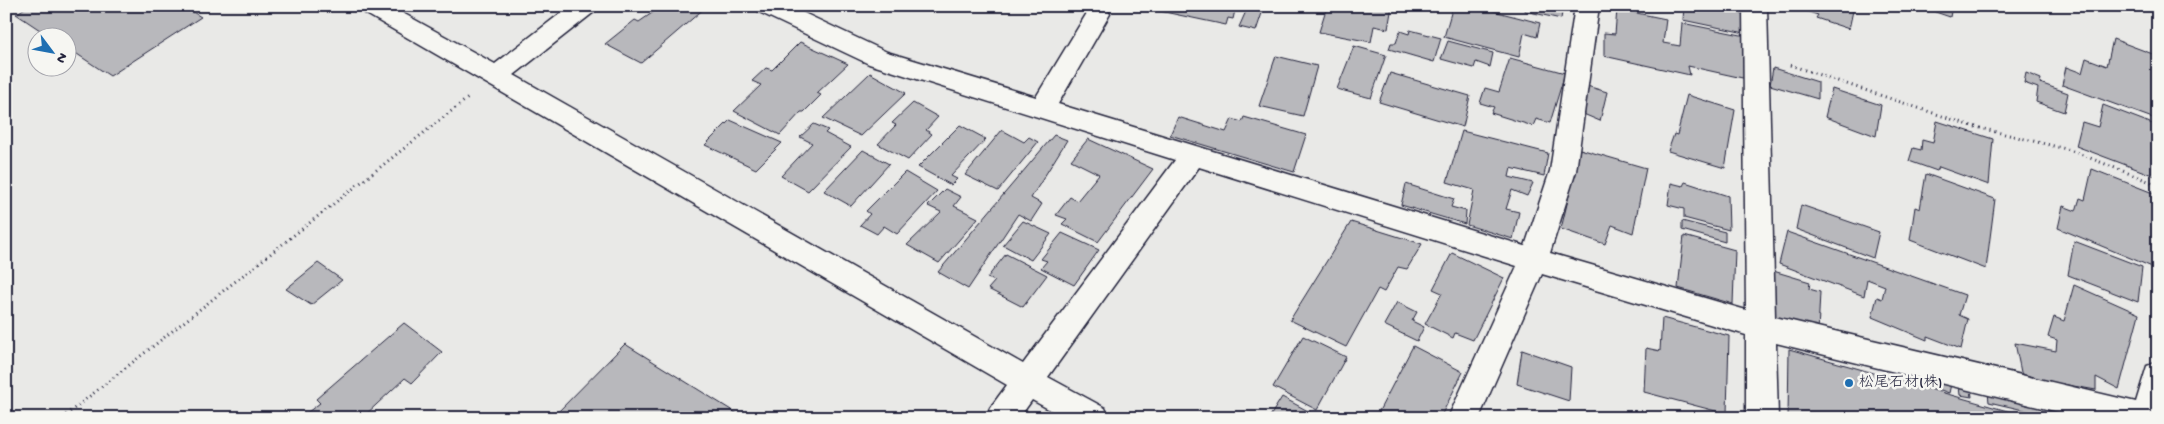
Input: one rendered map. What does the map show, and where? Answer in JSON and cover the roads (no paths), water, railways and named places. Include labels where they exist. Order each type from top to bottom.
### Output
[{"type":"street","points":[[371,6],[1094,418]]},
{"type":"street","points":[[496,76],[586,6]]},
{"type":"street","points":[[767,6],[878,58],[1534,260],[1762,326],[2142,418]]},
{"type":"street","points":[[1463,418],[1534,260],[1563,171],[1587,6]]},
{"type":"street","points":[[1755,6],[1762,326],[1762,418]]},
{"type":"street","points":[[1042,109],[1098,14]]},
{"type":"street","points":[[1002,418],[1192,156]]},
{"type":"street","points":[[2147,418],[2158,375]]},
{"type":"place","name":"松尾石材(株)","points":[[1849,383]]}]
